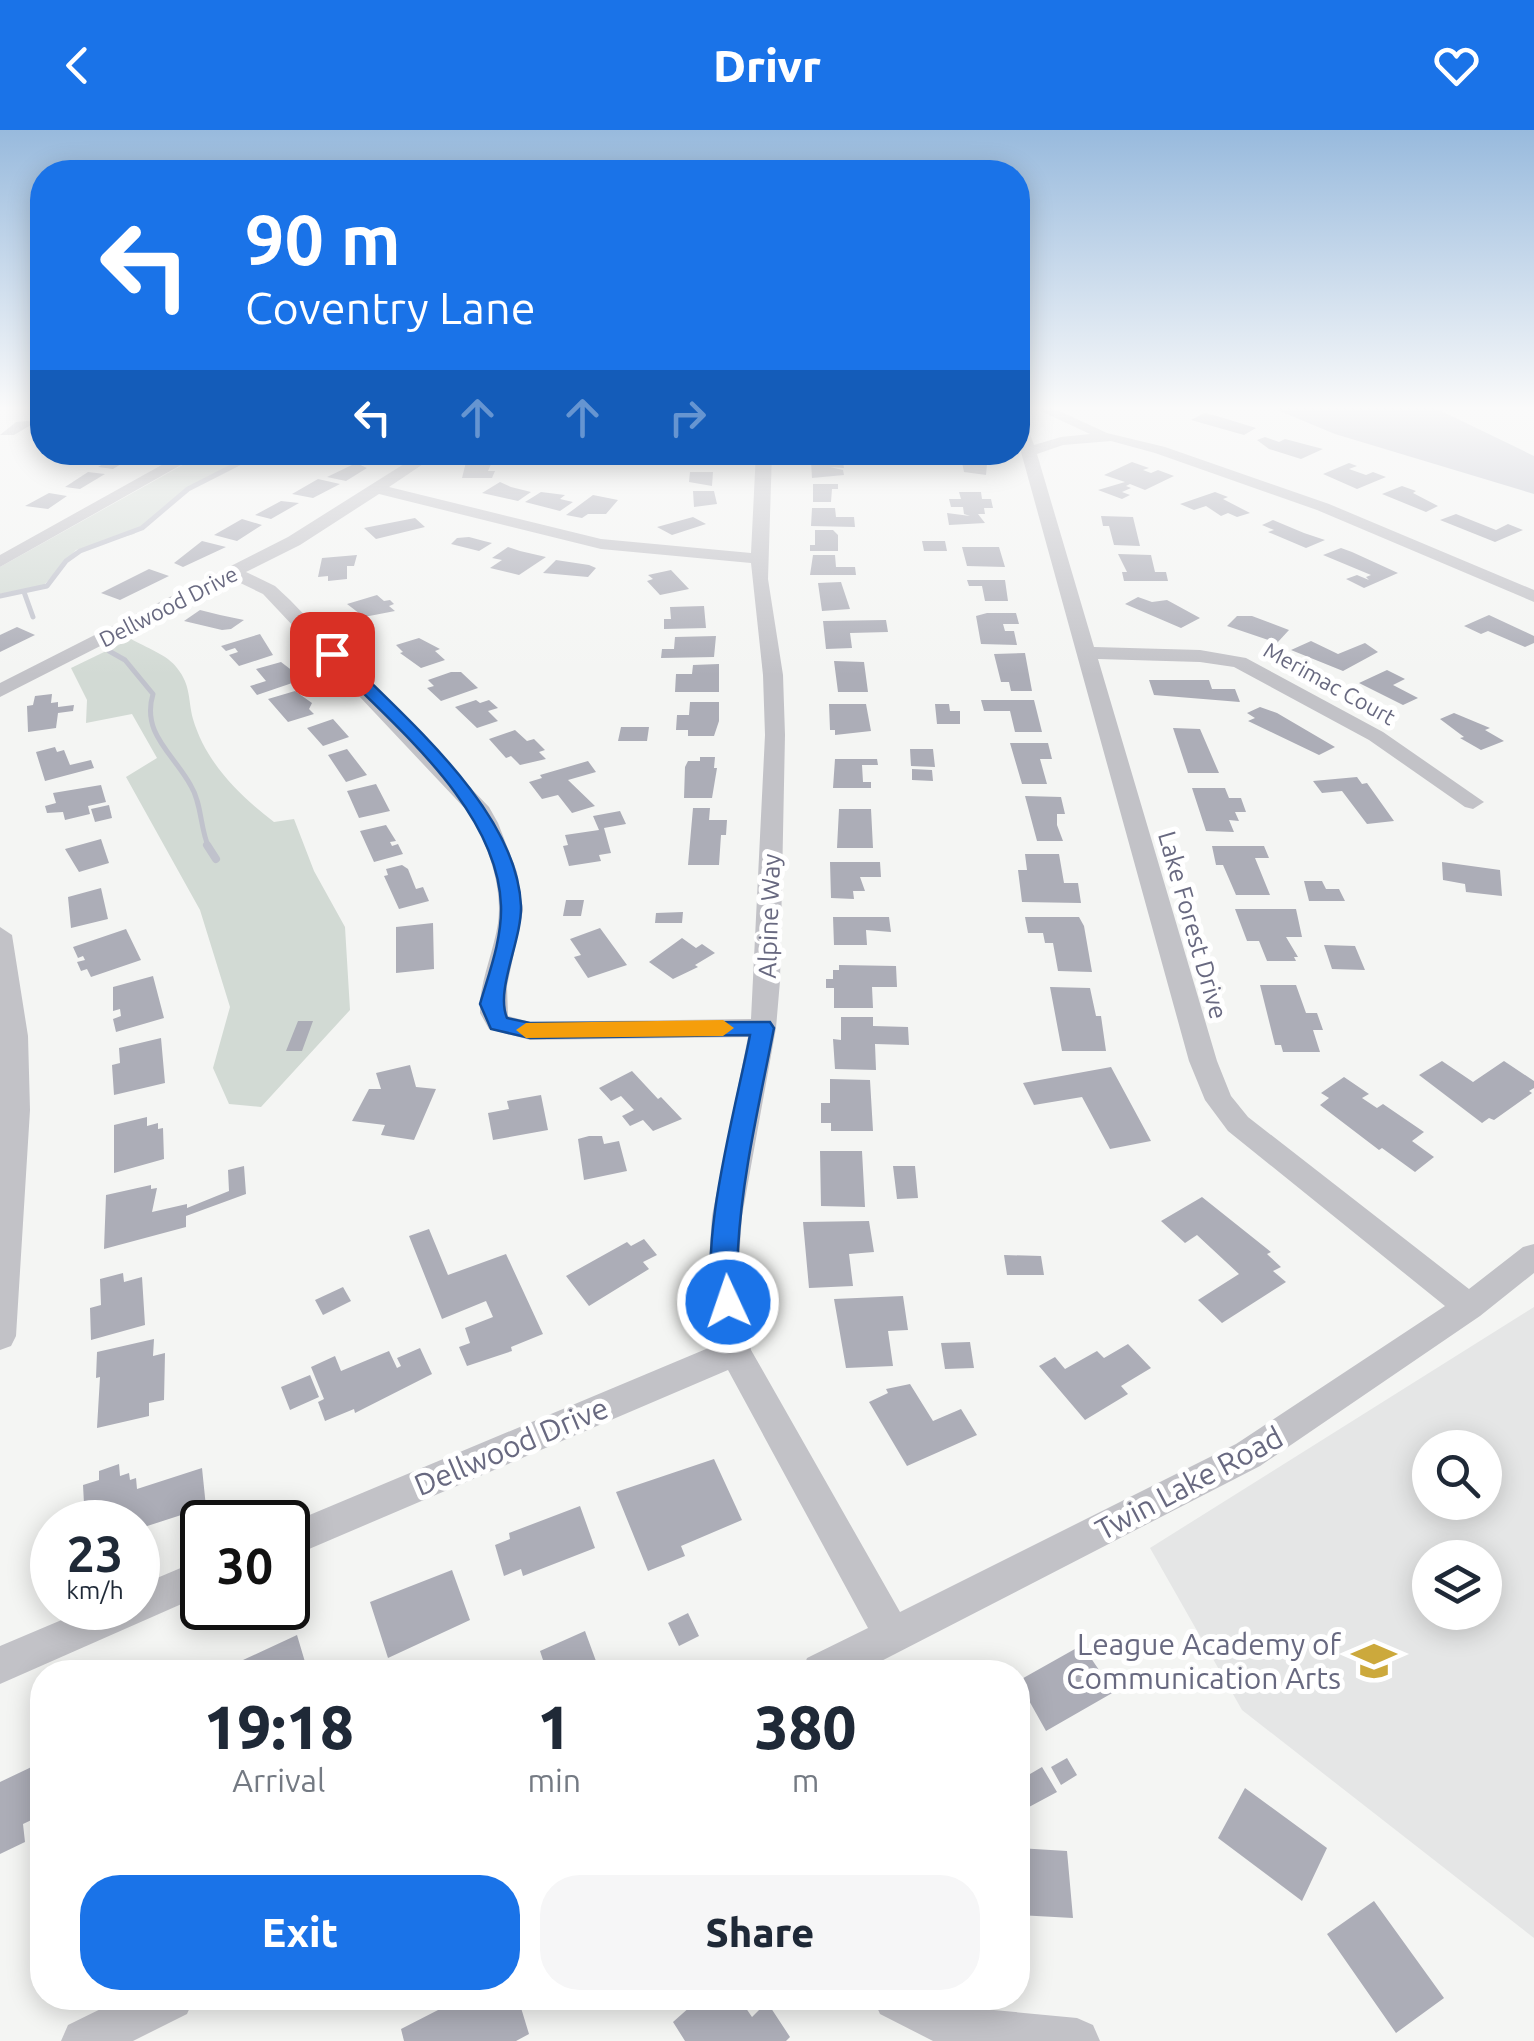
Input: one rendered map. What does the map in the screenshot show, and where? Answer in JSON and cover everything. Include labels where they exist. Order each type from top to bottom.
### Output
[{"type":"street","points":[[0,562],[118,496]]},
{"type":"street","name":"Dellwood Drive","points":[[0,691],[294,542],[367,496]]},
{"type":"street","points":[[403,496],[601,544],[760,560]]},
{"type":"street","name":"Alpine Way","points":[[762,496],[761,599],[773,675],[775,734],[763,1028],[727,1216],[724,1260],[734,1352],[893,1636]]},
{"type":"street","name":"Lake Forest Drive","points":[[1042,496],[1203,1061],[1219,1100],[1238,1124],[1469,1307]]},
{"type":"street","points":[[1294,496],[1534,597]]},
{"type":"street","points":[[233,572],[269,590],[284,604],[481,812],[499,850],[511,904],[506,948],[490,1004],[498,1023],[530,1031],[763,1028]]},
{"type":"street","name":"Merimac Court","points":[[1087,653],[1200,656],[1239,662],[1376,736],[1473,802]]},
{"type":"street","points":[[0,935],[15,1036],[0,1336]]},
{"type":"street","name":"Twin Lake Road","points":[[846,1660],[1248,1455],[1469,1307],[1534,1256]]},
{"type":"street","name":"Dellwood Drive","points":[[310,1531],[734,1352]]},
{"type":"street","points":[[0,1665],[80,1630]]},
{"type":"street","points":[[84,2041],[147,2010]]},
{"type":"street","points":[[912,2010],[979,2031],[1077,2041]]},
{"type":"shaded area","points":[[127,496],[180,496],[134,534],[76,550],[44,585],[0,594],[0,567]]},
{"type":"shaded area","points":[[131,639],[168,659],[182,674],[199,735],[225,777],[274,822],[294,819],[314,871],[345,927],[350,1010],[261,1107],[229,1104],[213,1068],[230,1007],[200,910],[126,777],[157,758],[132,714],[86,723],[87,700],[71,668]]},
{"type":"shaded area","name":"League Academy of Communication Arts","points":[[1534,1307],[1534,1938],[1242,1710],[1150,1548]]},
{"type":"building","points":[[43,496],[67,496],[48,509],[25,506]]},
{"type":"building","points":[[496,496],[525,496],[518,501]]},
{"type":"building","points":[[534,496],[564,496],[560,499],[573,502],[560,511],[525,502]]},
{"type":"building","points":[[591,496],[618,500],[606,514],[582,518],[566,515]]},
{"type":"building","points":[[693,496],[715,496],[717,504],[694,507]]},
{"type":"building","points":[[813,496],[831,496],[831,502],[813,502]]},
{"type":"building","points":[[1203,496],[1226,496],[1223,499],[1250,513],[1221,516],[1206,506],[1194,510],[1180,504]]},
{"type":"building","points":[[1387,496],[1419,496],[1438,506],[1426,512]]},
{"type":"building","points":[[949,499],[991,499],[993,508],[984,508],[985,514],[978,514],[985,523],[949,525],[947,513],[970,516],[964,514],[963,507],[951,507]]},
{"type":"building","points":[[281,501],[299,503],[271,519],[255,515]]},
{"type":"building","points":[[812,508],[835,508],[836,517],[854,517],[855,527],[811,526]]},
{"type":"building","points":[[1456,514],[1496,530],[1508,524],[1523,530],[1495,542],[1440,520]]},
{"type":"building","points":[[1101,516],[1133,517],[1140,546],[1114,545],[1109,526],[1103,526]]},
{"type":"building","points":[[693,517],[706,524],[672,535],[657,527]]},
{"type":"building","points":[[415,518],[425,527],[376,539],[364,528]]},
{"type":"building","points":[[242,519],[262,525],[237,541],[214,535]]},
{"type":"building","points":[[1273,520],[1325,540],[1306,548],[1268,532],[1274,530],[1262,525]]},
{"type":"building","points":[[815,530],[833,530],[838,535],[838,551],[810,551],[810,545],[815,545]]},
{"type":"building","points":[[457,538],[492,543],[479,551],[451,544]]},
{"type":"building","points":[[202,541],[226,547],[183,567],[174,563]]},
{"type":"building","points":[[922,541],[945,541],[947,551],[924,551]]},
{"type":"building","points":[[508,547],[546,557],[519,575],[490,568],[502,560],[492,558]]},
{"type":"building","points":[[962,547],[999,547],[1005,567],[967,566]]},
{"type":"building","points":[[1341,548],[1398,573],[1364,588],[1346,579],[1357,575],[1369,580],[1366,577],[1371,575],[1323,555]]},
{"type":"building","points":[[1118,554],[1151,555],[1155,572],[1166,572],[1168,581],[1124,581],[1122,572],[1127,572]]},
{"type":"building","points":[[357,555],[354,566],[347,566],[347,579],[328,581],[328,576],[318,577],[322,558]]},
{"type":"building","points":[[813,555],[835,555],[836,567],[855,567],[856,575],[810,575]]},
{"type":"building","points":[[556,560],[596,568],[588,577],[543,573]]},
{"type":"building","points":[[149,569],[169,576],[120,600],[101,593]]},
{"type":"building","points":[[671,570],[689,589],[660,595],[647,581],[653,579],[648,575]]},
{"type":"building","points":[[967,580],[1005,580],[1008,601],[985,601],[982,586],[969,586]]},
{"type":"building","points":[[841,582],[850,609],[822,611],[818,583]]},
{"type":"building","points":[[377,595],[384,601],[390,600],[394,604],[389,606],[395,611],[364,617],[347,604]]},
{"type":"building","points":[[1138,597],[1152,602],[1167,600],[1200,618],[1181,628],[1125,604]]},
{"type":"building","points":[[704,606],[706,628],[664,629],[664,619],[671,619],[670,607]]},
{"type":"building","points":[[200,610],[244,620],[222,630],[184,621]]},
{"type":"building","points":[[1016,613],[1019,624],[1003,624],[1005,631],[1014,631],[1017,645],[981,644],[976,616]]},
{"type":"building","points":[[1489,615],[1534,636],[1534,643],[1525,647],[1488,631],[1481,634],[1464,626]]},
{"type":"building","points":[[1237,616],[1252,616],[1289,630],[1277,643],[1227,626]]},
{"type":"building","points":[[886,620],[888,632],[850,633],[852,648],[826,649],[823,621]]},
{"type":"building","points":[[17,627],[35,635],[0,652],[0,635]]},
{"type":"building","points":[[260,634],[273,655],[239,666],[229,655],[238,652],[235,648],[226,651],[221,646]]},
{"type":"building","points":[[716,636],[714,657],[661,658],[662,649],[674,649],[675,637]]},
{"type":"building","points":[[419,638],[440,649],[435,651],[445,660],[421,668],[400,653],[403,652],[396,645]]},
{"type":"building","points":[[1311,641],[1338,654],[1365,643],[1378,652],[1343,671],[1291,650]]},
{"type":"building","points":[[1025,653],[1032,691],[1011,691],[1009,682],[1001,682],[994,654]]},
{"type":"building","points":[[834,661],[864,662],[868,692],[838,692]]},
{"type":"building","points":[[281,662],[298,675],[293,677],[298,681],[257,695],[250,686],[266,681],[256,669]]},
{"type":"building","points":[[719,664],[719,692],[675,692],[676,674],[692,674],[693,665]]},
{"type":"building","points":[[1387,670],[1405,679],[1393,685],[1418,698],[1403,705],[1359,683]]},
{"type":"building","points":[[461,672],[478,688],[441,701],[427,688],[434,686],[428,680]]},
{"type":"building","points":[[1149,680],[1209,680],[1212,689],[1235,689],[1240,702],[1154,695]]},
{"type":"building","points":[[295,691],[312,703],[309,709],[314,714],[288,722],[268,699]]},
{"type":"building","points":[[52,694],[51,703],[58,702],[58,707],[74,705],[73,711],[58,713],[56,728],[28,732],[27,706],[33,705],[35,696]]},
{"type":"building","points":[[489,700],[498,708],[488,711],[498,721],[477,728],[455,707]]},
{"type":"building","points":[[981,700],[1034,700],[1042,732],[1015,732],[1010,711],[984,711]]},
{"type":"building","points":[[690,702],[719,702],[714,736],[688,736],[688,730],[676,730],[677,715],[689,715]]},
{"type":"building","points":[[829,704],[866,704],[871,731],[835,735],[835,730],[830,730]]},
{"type":"building","points":[[935,704],[949,704],[950,711],[960,711],[960,724],[937,724]]},
{"type":"building","points":[[1260,707],[1335,747],[1319,755],[1248,721],[1255,718],[1247,713]]},
{"type":"building","points":[[1454,713],[1490,728],[1485,730],[1504,741],[1481,750],[1460,738],[1464,737],[1440,719]]},
{"type":"building","points":[[333,719],[349,737],[323,746],[307,728]]},
{"type":"building","points":[[621,727],[649,727],[647,741],[618,741]]},
{"type":"building","points":[[1173,728],[1200,729],[1219,773],[1188,773]]},
{"type":"building","points":[[515,730],[527,741],[534,739],[545,750],[539,752],[546,759],[520,765],[511,756],[506,758],[489,739]]},
{"type":"building","points":[[1010,743],[1048,743],[1052,759],[1040,759],[1047,784],[1022,784]]},
{"type":"building","points":[[55,747],[57,752],[64,750],[70,765],[91,760],[94,768],[45,781],[36,752]]},
{"type":"building","points":[[347,749],[367,775],[346,782],[328,755]]},
{"type":"building","points":[[910,749],[933,749],[935,767],[911,766]]},
{"type":"building","points":[[700,757],[715,757],[712,798],[684,798],[685,767],[688,761],[700,761]]},
{"type":"building","points":[[835,759],[877,759],[878,765],[862,765],[863,782],[871,782],[871,788],[833,788]]},
{"type":"building","points":[[588,761],[596,772],[568,780],[595,806],[572,813],[558,795],[542,799],[529,782],[542,778],[540,775]]},
{"type":"building","points":[[912,769],[932,770],[933,781],[912,780]]},
{"type":"building","points":[[1357,777],[1362,784],[1367,783],[1394,821],[1367,824],[1342,791],[1322,793],[1313,781]]},
{"type":"building","points":[[376,784],[390,811],[359,818],[347,791]]},
{"type":"building","points":[[101,785],[106,802],[88,806],[90,814],[65,820],[63,812],[47,813],[45,806],[56,803],[53,793]]},
{"type":"building","points":[[1192,788],[1225,788],[1229,798],[1241,798],[1246,812],[1235,812],[1239,821],[1229,820],[1234,832],[1206,831]]},
{"type":"building","points":[[1025,796],[1061,797],[1065,814],[1057,814],[1057,825],[1063,841],[1037,841]]},
{"type":"building","points":[[109,805],[112,818],[95,822],[91,809]]},
{"type":"building","points":[[693,808],[710,808],[709,820],[727,820],[726,835],[721,835],[719,865],[688,865]]},
{"type":"building","points":[[839,809],[871,809],[873,848],[837,848]]},
{"type":"building","points":[[620,811],[626,824],[604,828],[611,853],[599,855],[601,861],[569,866],[563,846],[568,845],[565,835],[599,830],[593,816]]},
{"type":"building","points":[[386,825],[396,841],[390,842],[392,846],[398,844],[403,854],[374,862],[360,831]]},
{"type":"building","points":[[101,839],[109,863],[79,872],[65,849]]},
{"type":"building","points":[[1212,846],[1264,846],[1269,858],[1255,858],[1270,895],[1236,895],[1223,865],[1216,865]]},
{"type":"building","points":[[1025,854],[1059,854],[1064,883],[1078,883],[1081,903],[1022,902],[1018,870],[1027,870]]},
{"type":"building","points":[[830,862],[880,862],[881,877],[860,877],[865,891],[853,891],[854,899],[831,898]]},
{"type":"building","points":[[1442,862],[1500,870],[1502,896],[1466,892],[1465,884],[1443,880]]},
{"type":"building","points":[[402,865],[408,869],[416,889],[423,887],[429,901],[399,909],[384,876],[388,875],[386,869]]},
{"type":"building","points":[[1304,881],[1322,881],[1326,889],[1339,889],[1345,901],[1309,901]]},
{"type":"building","points":[[101,888],[108,919],[71,928],[68,897]]},
{"type":"building","points":[[566,900],[584,900],[581,916],[563,916]]},
{"type":"building","points":[[1235,909],[1296,909],[1302,937],[1286,937],[1298,957],[1294,957],[1296,961],[1267,961],[1259,941],[1247,941]]},
{"type":"building","points":[[683,912],[682,923],[655,923],[656,913]]},
{"type":"building","points":[[833,917],[889,917],[891,932],[866,930],[867,945],[834,945]]},
{"type":"building","points":[[1025,917],[1079,917],[1092,972],[1058,971],[1053,943],[1045,943],[1043,933],[1028,933]]},
{"type":"building","points":[[433,923],[434,969],[396,973],[396,927]]},
{"type":"building","points":[[600,928],[627,965],[588,978],[574,957],[581,955],[570,939]]},
{"type":"building","points":[[126,929],[141,960],[91,977],[87,969],[81,971],[77,962],[85,960],[83,956],[78,958],[73,947]]},
{"type":"building","points":[[682,938],[696,948],[702,944],[715,953],[673,979],[649,962]]},
{"type":"building","points":[[1324,945],[1355,946],[1365,970],[1332,969]]},
{"type":"building","points":[[839,965],[896,966],[897,987],[872,987],[873,1008],[834,1008],[834,988],[826,988],[826,979],[833,979],[833,970],[839,970]]},
{"type":"building","points":[[153,976],[164,1018],[116,1032],[113,1019],[121,1016],[120,1009],[113,1011],[113,987]]},
{"type":"building","points":[[1260,985],[1296,985],[1306,1013],[1317,1013],[1323,1030],[1313,1030],[1320,1052],[1283,1052],[1281,1045],[1275,1045]]},
{"type":"building","points":[[1050,987],[1090,988],[1096,1016],[1101,1016],[1106,1051],[1062,1051]]},
{"type":"building","points":[[841,1017],[873,1017],[873,1026],[908,1027],[909,1045],[875,1044],[876,1070],[835,1069],[833,1039],[841,1040]]},
{"type":"building","points":[[298,1021],[313,1021],[302,1051],[286,1051]]},
{"type":"building","points":[[161,1038],[165,1083],[114,1095],[112,1065],[120,1063],[119,1048]]},
{"type":"building","points":[[1442,1061],[1473,1082],[1504,1061],[1534,1081],[1534,1088],[1494,1120],[1489,1118],[1482,1123],[1419,1075]]},
{"type":"building","points":[[410,1065],[416,1087],[436,1089],[414,1140],[381,1135],[385,1125],[352,1121],[369,1089],[381,1089],[376,1073]]},
{"type":"building","points":[[1111,1067],[1151,1141],[1110,1149],[1082,1097],[1034,1105],[1023,1083]]},
{"type":"building","points":[[632,1071],[682,1119],[653,1131],[643,1120],[630,1126],[622,1116],[634,1110],[621,1096],[611,1101],[599,1088]]},
{"type":"building","points":[[1344,1077],[1369,1094],[1362,1098],[1377,1108],[1383,1104],[1424,1132],[1412,1141],[1434,1157],[1415,1172],[1320,1105],[1329,1098],[1321,1093]]},
{"type":"building","points":[[830,1079],[870,1080],[873,1131],[831,1131],[831,1123],[821,1123],[821,1103],[830,1103]]},
{"type":"building","points":[[541,1095],[548,1130],[493,1140],[488,1113],[509,1109],[507,1101]]},
{"type":"building","points":[[147,1117],[147,1126],[158,1123],[158,1129],[163,1128],[164,1159],[114,1173],[114,1125]]},
{"type":"building","points":[[602,1136],[604,1144],[619,1141],[627,1171],[584,1180],[578,1139]]},
{"type":"building","points":[[820,1151],[862,1151],[865,1207],[821,1206]]},
{"type":"building","points":[[244,1166],[246,1194],[186,1216],[186,1227],[104,1249],[106,1195],[151,1185],[151,1189],[157,1188],[152,1212],[187,1204],[187,1208],[229,1191],[228,1170]]},
{"type":"building","points":[[893,1166],[915,1166],[918,1198],[897,1199]]},
{"type":"building","points":[[1202,1197],[1271,1252],[1267,1254],[1281,1267],[1273,1271],[1286,1282],[1222,1323],[1198,1300],[1239,1274],[1197,1235],[1185,1243],[1161,1221]]},
{"type":"building","points":[[869,1221],[874,1252],[849,1254],[853,1286],[809,1288],[803,1222]]},
{"type":"building","points":[[429,1229],[448,1275],[506,1254],[543,1334],[511,1347],[512,1351],[467,1366],[459,1347],[470,1343],[465,1328],[493,1317],[486,1301],[442,1319],[409,1236]]},
{"type":"building","points":[[644,1239],[657,1255],[643,1262],[649,1269],[589,1306],[566,1276],[627,1242],[631,1246]]},
{"type":"building","points":[[1004,1255],[1041,1256],[1044,1275],[1007,1275]]},
{"type":"building","points":[[123,1273],[124,1282],[142,1277],[145,1325],[91,1340],[90,1308],[101,1305],[100,1279]]},
{"type":"building","points":[[343,1287],[351,1301],[323,1315],[315,1300]]},
{"type":"building","points":[[903,1296],[908,1330],[888,1331],[893,1366],[846,1368],[834,1299]]},
{"type":"building","points":[[154,1339],[153,1356],[165,1353],[164,1400],[149,1403],[149,1416],[97,1428],[97,1352]]},
{"type":"building","points":[[970,1342],[974,1368],[945,1369],[941,1343]]},
{"type":"building","points":[[1128,1344],[1151,1368],[1121,1386],[1128,1394],[1085,1420],[1039,1366],[1055,1357],[1065,1369],[1097,1351],[1104,1358]]},
{"type":"building","points":[[420,1348],[432,1374],[355,1413],[354,1409],[325,1421],[318,1402],[324,1399],[311,1367],[335,1356],[341,1371],[389,1351],[397,1368],[401,1366],[397,1358]]},
{"type":"building","points":[[310,1375],[319,1397],[290,1410],[281,1387]]},
{"type":"building","points":[[910,1384],[933,1421],[961,1409],[977,1435],[907,1466],[869,1402],[888,1393],[886,1389]]},
{"type":"building","points":[[714,1459],[742,1520],[681,1546],[685,1556],[648,1571],[616,1492]]},
{"type":"building","points":[[119,1464],[120,1476],[129,1473],[130,1480],[136,1478],[137,1489],[202,1468],[205,1500],[180,1500],[180,1515],[160,1522],[160,1500],[84,1500],[83,1485],[99,1480],[99,1471]]},
{"type":"building","points":[[580,1506],[595,1548],[523,1576],[521,1569],[504,1576],[495,1545],[510,1539],[509,1533]]},
{"type":"building","points":[[452,1570],[470,1620],[388,1658],[370,1602]]},
{"type":"building","points":[[688,1613],[699,1636],[679,1646],[668,1623]]},
{"type":"building","points":[[585,1631],[596,1660],[543,1660],[540,1651]]},
{"type":"building","points":[[297,1635],[304,1660],[243,1660]]},
{"type":"building","points":[[1082,1645],[1114,1692],[1046,1731],[1030,1702],[1030,1674]]},
{"type":"building","points":[[1067,1758],[1077,1775],[1061,1785],[1051,1767]]},
{"type":"building","points":[[1042,1767],[1057,1792],[1030,1806],[1030,1774]]},
{"type":"building","points":[[30,1768],[30,1821],[23,1824],[25,1842],[0,1854],[0,1782]]},
{"type":"building","points":[[1245,1788],[1327,1848],[1302,1901],[1218,1838]]},
{"type":"building","points":[[1030,1849],[1067,1851],[1073,1918],[1030,1916]]},
{"type":"building","points":[[1374,1901],[1444,1998],[1396,2033],[1327,1934]]},
{"type":"building","points":[[438,2010],[522,2010],[529,2034],[516,2041],[404,2041],[401,2029]]},
{"type":"building","points":[[686,2010],[747,2010],[752,2017],[759,2010],[772,2010],[790,2037],[786,2041],[685,2041],[673,2022]]},
{"type":"waterway","points":[[0,596],[47,586],[66,561],[80,551],[142,528],[180,496]]},
{"type":"waterway","points":[[24,592],[33,617]]},
{"type":"waterway","points":[[109,651],[125,660],[153,694],[151,721],[195,793],[209,848]]},
{"type":"waterway","points":[[207,845],[216,859]]},
{"type":"slow traffic","points":[[526,1030],[723,1028]]},
{"type":"place","name":"League Academy of Communication Arts","points":[[1374,1661]]},
{"type":"route","points":[[332,654],[454,779],[492,832],[511,904],[511,925],[490,1004],[498,1023],[530,1031],[763,1028],[727,1216],[724,1260],[728,1302]]}]
